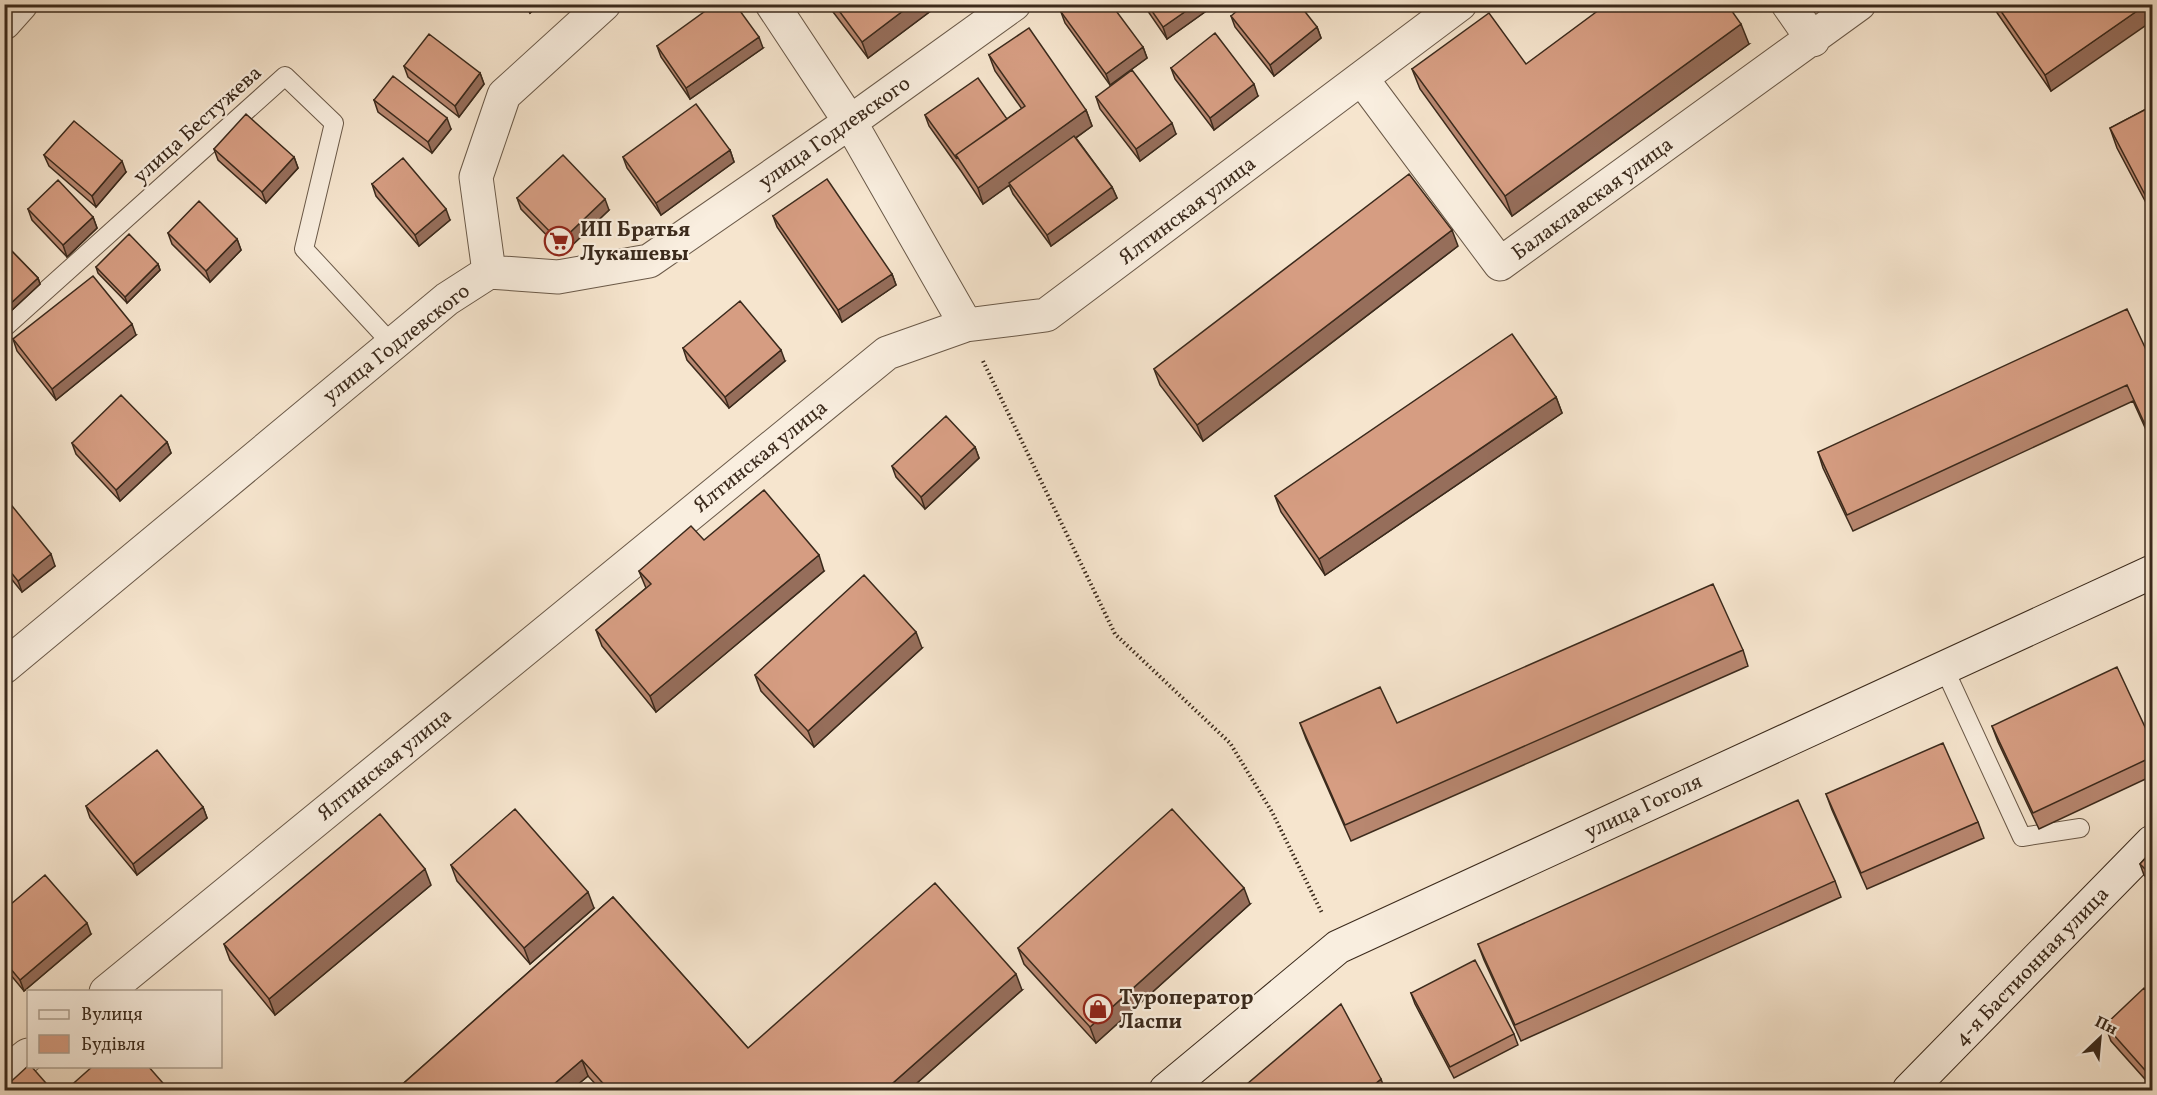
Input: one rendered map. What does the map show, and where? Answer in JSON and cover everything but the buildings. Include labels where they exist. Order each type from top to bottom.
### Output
[{"type":"street","points":[[4,23],[21,4]]},
{"type":"street","points":[[489,272],[476,177],[504,95],[604,4]]},
{"type":"street","points":[[772,4],[850,122],[966,325]]},
{"type":"street","name":"улица Годлевского","points":[[4,667],[447,299],[489,272],[558,277],[649,261],[850,122],[1014,4]]},
{"type":"street","name":"Ялтинская улица","points":[[108,990],[886,352],[966,325],[1046,315],[1460,4]]},
{"type":"street","points":[[1788,4],[1813,40]]},
{"type":"street","name":"Балаклавская улица","points":[[1362,79],[1500,264],[1813,40],[1859,4]]},
{"type":"street","name":"улица Гоголя","points":[[1166,1090],[1338,947],[2152,572]]},
{"type":"street","name":"4-я Бастионная улица","points":[[1909,1090],[2152,842]]},
{"type":"street","points":[[4,1074],[27,1056]]},
{"type":"lane","name":"улица Бестужева","points":[[4,328],[285,76],[334,123],[304,249],[392,344]]},
{"type":"lane","points":[[1944,668],[2022,837],[2080,828]]},
{"type":"path","points":[[966,325],[1115,634],[1230,742],[1272,812],[1323,915]]},
{"type":"place","name":"ИП Братья Лукашевы","points":[[559,241]]},
{"type":"place","name":"Туроператор Ласпи","points":[[1098,1009]]}]
